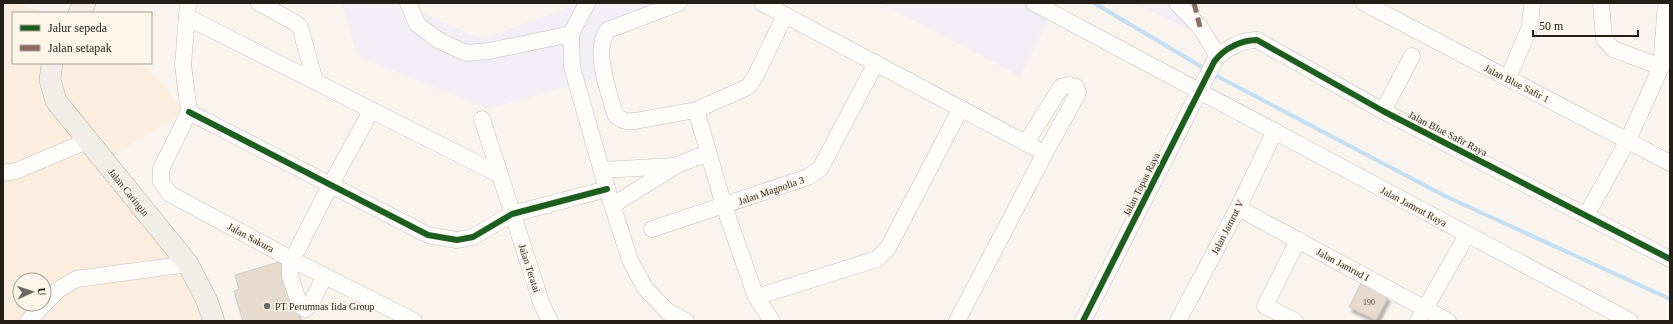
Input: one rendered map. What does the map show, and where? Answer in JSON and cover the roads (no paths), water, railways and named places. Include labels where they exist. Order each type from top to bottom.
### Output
[{"type":"main road","points":[[80,12],[85,3]]},
{"type":"main road","name":"Jalan Caringin","points":[[52,64],[50,80],[56,101],[188,264],[207,301],[214,321]]},
{"type":"street","points":[[258,3],[294,22],[300,27],[315,81]]},
{"type":"street","points":[[408,3],[417,24],[438,40],[466,53],[489,52],[571,34]]},
{"type":"street","points":[[588,3],[571,34],[572,67],[607,189],[630,260],[645,288],[668,312],[686,321]]},
{"type":"street","points":[[679,3],[608,30],[603,36],[602,64],[615,114],[619,119],[627,122],[696,110],[748,87],[785,15]]},
{"type":"street","points":[[762,3],[1044,153]]},
{"type":"street","name":"Jalan Jamrut Raya","points":[[1034,3],[1201,85],[1274,133],[1464,241],[1630,321]]},
{"type":"street","points":[[1177,3],[1200,27]]},
{"type":"street","points":[[1194,3],[1200,27],[1216,59]]},
{"type":"street","name":"Jalan Blue Safir 1","points":[[1364,3],[1439,44],[1508,78],[1670,163]]},
{"type":"street","points":[[1508,78],[1530,27],[1532,3]]},
{"type":"street","points":[[1601,3],[1604,39],[1613,49],[1661,67]]},
{"type":"street","points":[[1586,216],[1628,140],[1661,67],[1666,3]]},
{"type":"street","points":[[500,175],[315,81],[188,10],[183,65],[189,112],[332,184],[428,235],[458,240],[473,237],[512,214],[607,189]]},
{"type":"street","name":"Jalan Blue Safir Raya","points":[[1216,59],[1236,46],[1249,40],[1257,40],[1383,111],[1670,259]]},
{"type":"street","points":[[1383,111],[1412,56]]},
{"type":"street","name":"Jalan Topas Raya","points":[[1083,321],[1201,85],[1216,59]]},
{"type":"street","name":"Jalan Magnolia 3","points":[[652,229],[808,177],[820,169],[876,63]]},
{"type":"street","points":[[957,321],[1044,153],[1076,97],[1078,92],[1076,87],[1069,85],[1061,87],[1026,143]]},
{"type":"street","points":[[756,297],[877,259],[888,248],[961,108]]},
{"type":"street","points":[[696,110],[724,206],[756,297],[772,321]]},
{"type":"street","points":[[325,276],[310,305],[305,309],[300,306],[290,276],[290,264],[372,111]]},
{"type":"street","name":"Jalan Sakura","points":[[189,112],[162,169],[161,182],[170,194],[293,260],[414,321]]},
{"type":"street","name":"Jalan Teratai","points":[[482,119],[542,305],[550,321]]},
{"type":"street","name":"Jalan Jamrut V","points":[[1178,321],[1238,208],[1274,133]]},
{"type":"street","points":[[3,173],[16,171],[87,141]]},
{"type":"street","points":[[613,204],[677,166],[708,153]]},
{"type":"street","points":[[602,170],[677,166]]},
{"type":"street","name":"Jalan Jamrud I","points":[[1238,208],[1298,240],[1422,315],[1448,321]]},
{"type":"street","points":[[1295,321],[1265,306],[1298,240]]},
{"type":"street","points":[[1422,315],[1464,241]]},
{"type":"street","points":[[28,321],[58,290],[76,279],[188,264]]},
{"type":"waterway","points":[[1094,3],[1207,70]]},
{"type":"waterway","points":[[1213,74],[1447,197],[1670,299]]},
{"type":"place","name":"PT Perumnas Iida Group","points":[[267,306]]}]
